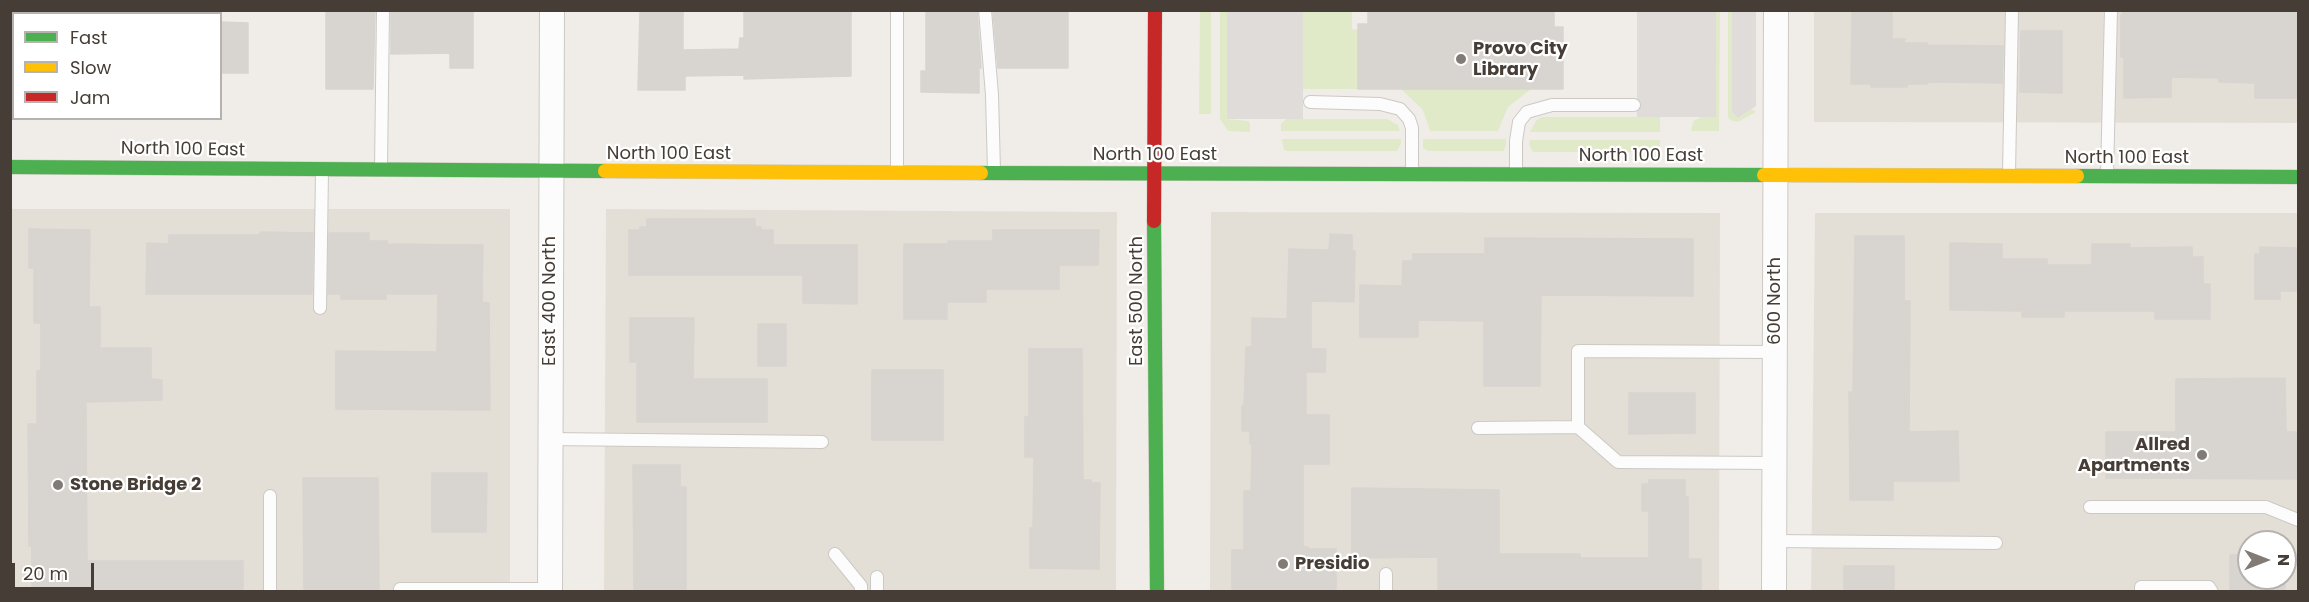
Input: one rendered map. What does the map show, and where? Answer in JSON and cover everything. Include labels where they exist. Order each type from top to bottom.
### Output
[{"type":"street","name":"East 400 North","points":[[550,590],[552,10]]},
{"type":"street","name":"East 500 North","points":[[1155,10],[1157,591]]},
{"type":"street","name":"600 North","points":[[1774,591],[1776,10]]},
{"type":"street","name":"North 100 East","points":[[10,167],[2298,177]]},
{"type":"lane","points":[[381,170],[383,10]]},
{"type":"lane","points":[[897,10],[897,172]]},
{"type":"lane","points":[[985,10],[992,95],[994,172]]},
{"type":"lane","points":[[2009,176],[2012,10]]},
{"type":"lane","points":[[2107,176],[2111,10]]},
{"type":"lane","points":[[1310,102],[1380,104],[1400,109],[1409,119],[1412,128],[1412,173]]},
{"type":"lane","points":[[1516,174],[1516,141],[1519,122],[1527,112],[1552,105],[1634,105]]},
{"type":"lane","points":[[320,308],[322,170]]},
{"type":"lane","points":[[1578,427],[1578,351],[1775,352]]},
{"type":"lane","points":[[1478,428],[1578,427],[1618,462],[1774,463]]},
{"type":"lane","points":[[550,439],[822,442]]},
{"type":"lane","points":[[270,496],[270,591]]},
{"type":"lane","points":[[2090,507],[2266,507],[2298,520]]},
{"type":"lane","points":[[1774,541],[1996,543]]},
{"type":"lane","points":[[835,554],[861,586],[861,591]]},
{"type":"lane","points":[[1386,574],[1386,591]]},
{"type":"lane","points":[[877,577],[877,591]]},
{"type":"lane","points":[[2141,591],[2141,587],[2209,587],[2212,591]]},
{"type":"lane","points":[[400,589],[550,590]]},
{"type":"shaded area","points":[[1227,11],[1303,11],[1303,119],[1227,119]]},
{"type":"shaded area","points":[[1637,11],[1716,11],[1716,117],[1637,117]]},
{"type":"shaded area","points":[[1732,11],[1756,11],[1756,106],[1738,118],[1732,112]]},
{"type":"shaded area","points":[[1814,11],[2298,11],[2298,123],[1814,122]]},
{"type":"shaded area","points":[[10,209],[510,209],[510,591],[11,591]]},
{"type":"shaded area","points":[[606,209],[1117,212],[1116,591],[604,592]]},
{"type":"shaded area","points":[[1211,212],[1720,213],[1719,591],[1210,592]]},
{"type":"shaded area","points":[[1815,213],[2298,213],[2298,591],[1811,592]]},
{"type":"green space","points":[[1732,10],[1732,112],[1738,118],[1752,109],[1756,112],[1738,122],[1728,117],[1728,11]]},
{"type":"green space","points":[[1200,11],[1211,11],[1211,114],[1199,114]]},
{"type":"green space","points":[[1220,11],[1227,11],[1227,119],[1248,121],[1250,132],[1228,131],[1220,119]]},
{"type":"green space","points":[[1303,11],[1352,11],[1352,29],[1358,30],[1358,89],[1303,89]]},
{"type":"green space","points":[[1716,11],[1720,11],[1719,131],[1691,131],[1693,121],[1701,117],[1715,117]]},
{"type":"green space","points":[[1401,89],[1531,89],[1508,107],[1498,131],[1430,131],[1423,110]]},
{"type":"green space","points":[[1541,117],[1660,117],[1660,132],[1530,132]]},
{"type":"green space","points":[[1286,119],[1387,119],[1398,125],[1400,131],[1281,131],[1281,124]]},
{"type":"green space","points":[[1282,139],[1401,139],[1401,144],[1397,151],[1287,151],[1284,150]]},
{"type":"green space","points":[[1423,139],[1506,139],[1506,144],[1504,151],[1428,151],[1423,148]]},
{"type":"green space","points":[[1530,140],[1660,140],[1660,145],[1654,152],[1533,152],[1529,144]]},
{"type":"building","points":[[326,10],[375,10],[373,89],[326,89]]},
{"type":"building","points":[[391,10],[473,12],[473,68],[450,68],[450,53],[391,54]]},
{"type":"building","points":[[640,10],[683,10],[683,50],[739,49],[740,38],[744,38],[744,10],[851,10],[851,76],[744,79],[744,75],[685,76],[685,90],[638,90]]},
{"type":"building","points":[[926,10],[977,10],[981,68],[979,68],[979,93],[921,92],[921,71],[926,71]]},
{"type":"building","name":"Provo City Library","points":[[1368,10],[1554,10],[1554,27],[1563,27],[1563,89],[1358,89],[1358,24],[1368,24]]},
{"type":"building","points":[[1852,10],[1892,10],[1892,39],[1905,39],[1904,43],[2003,46],[2002,83],[1927,82],[1927,84],[1907,84],[1907,87],[1871,87],[1871,84],[1851,84]]},
{"type":"building","points":[[2123,10],[2298,10],[2298,98],[2255,98],[2255,83],[2219,82],[2219,78],[2171,77],[2171,97],[2124,98],[2124,57],[2121,57]]},
{"type":"building","points":[[993,12],[1068,12],[1068,68],[998,68]]},
{"type":"building","points":[[222,22],[248,23],[248,73],[222,73]]},
{"type":"building","points":[[2021,31],[2062,31],[2062,93],[2020,92]]},
{"type":"building","points":[[647,219],[755,219],[755,227],[761,227],[761,230],[773,230],[773,245],[857,245],[857,304],[803,303],[803,275],[629,275],[629,230],[640,230],[640,227],[647,227]]},
{"type":"building","points":[[29,229],[90,230],[89,307],[100,307],[100,348],[151,348],[151,379],[162,380],[162,400],[86,402],[87,561],[243,561],[243,591],[32,591],[32,546],[29,546],[28,424],[37,424],[37,371],[41,371],[41,323],[34,323],[34,268],[29,268]]},
{"type":"building","points":[[993,230],[1099,230],[1098,265],[1059,265],[1059,289],[986,289],[986,302],[947,302],[947,319],[904,319],[904,244],[993,241]]},
{"type":"building","points":[[260,232],[313,233],[312,294],[146,294],[147,243],[169,244],[169,235],[260,235]]},
{"type":"building","points":[[329,233],[369,233],[369,241],[387,241],[387,244],[483,245],[482,302],[489,303],[490,410],[336,409],[336,351],[437,352],[438,294],[386,294],[386,299],[341,299],[341,294],[328,294]]},
{"type":"building","points":[[1330,234],[1352,235],[1352,251],[1355,251],[1354,302],[1311,301],[1311,349],[1326,349],[1325,372],[1306,372],[1306,415],[1329,415],[1329,464],[1303,464],[1303,547],[1336,549],[1336,591],[1232,591],[1232,550],[1244,550],[1244,491],[1251,491],[1252,444],[1250,444],[1250,431],[1242,431],[1242,406],[1244,406],[1246,347],[1252,347],[1252,318],[1287,319],[1289,249],[1329,250]]},
{"type":"building","points":[[1855,236],[1904,236],[1904,301],[1910,301],[1909,432],[1958,431],[1959,481],[1893,481],[1893,500],[1850,500],[1849,392],[1853,392]]},
{"type":"building","points":[[1485,238],[1693,239],[1693,296],[1541,295],[1540,386],[1484,386],[1484,321],[1418,320],[1418,337],[1360,337],[1360,285],[1402,286],[1403,261],[1413,261],[1413,254],[1485,254]]},
{"type":"building","points":[[1950,243],[2002,244],[2002,259],[2047,259],[2047,265],[2092,265],[2092,244],[2130,244],[2130,248],[2192,247],[2192,257],[2203,257],[2203,284],[2210,284],[2210,319],[2155,319],[2155,311],[2064,311],[2064,317],[2022,317],[2022,311],[1950,310]]},
{"type":"building","points":[[2260,247],[2298,248],[2298,291],[2280,291],[2280,299],[2255,299],[2255,254],[2260,254]]},
{"type":"building","points":[[630,318],[694,318],[693,379],[767,379],[767,422],[637,422],[637,362],[630,362]]},
{"type":"building","points":[[758,324],[786,324],[786,366],[758,366]]},
{"type":"building","points":[[1029,349],[1082,349],[1083,480],[1100,483],[1099,569],[1030,568],[1034,457],[1025,457],[1025,417],[1029,417]]},
{"type":"building","points":[[872,370],[943,370],[943,440],[872,440]]},
{"type":"building","name":"Allred Apartments","points":[[2285,378],[2286,432],[2298,432],[2298,479],[2106,478],[2106,432],[2176,432],[2176,379]]},
{"type":"building","points":[[1629,393],[1695,393],[1695,433],[1629,434]]},
{"type":"building","points":[[633,465],[680,465],[680,487],[686,487],[686,591],[634,591]]},
{"type":"building","points":[[432,473],[487,473],[486,532],[432,532]]},
{"type":"building","points":[[303,478],[378,478],[379,591],[304,591]]},
{"type":"building","points":[[1649,480],[1685,480],[1685,497],[1688,497],[1688,559],[1701,559],[1701,591],[1438,591],[1438,557],[1352,558],[1352,488],[1499,490],[1499,554],[1580,554],[1580,558],[1649,558],[1649,511],[1642,511],[1642,484],[1649,484]]},
{"type":"building","points":[[2230,555],[2237,555],[2237,590],[2285,591],[2230,591]]},
{"type":"building","points":[[1844,566],[1894,566],[1894,591],[1844,591]]},
{"type":"traffic: fast","points":[[10,167],[605,171]]},
{"type":"traffic: fast","points":[[981,173],[1764,175]]},
{"type":"traffic: fast","points":[[2077,176],[2298,177]]},
{"type":"traffic: fast","points":[[1154,221],[1157,592]]},
{"type":"traffic: slow","points":[[605,171],[981,173]]},
{"type":"traffic: slow","points":[[1764,175],[2077,176]]},
{"type":"traffic: jam","points":[[1154,221],[1155,10]]},
{"type":"place","name":"Provo City Library","points":[[1461,59]]},
{"type":"place","name":"Allred Apartments","points":[[2202,455]]},
{"type":"place","name":"Stone Bridge 2","points":[[58,485]]},
{"type":"place","name":"Presidio","points":[[1283,564]]}]
